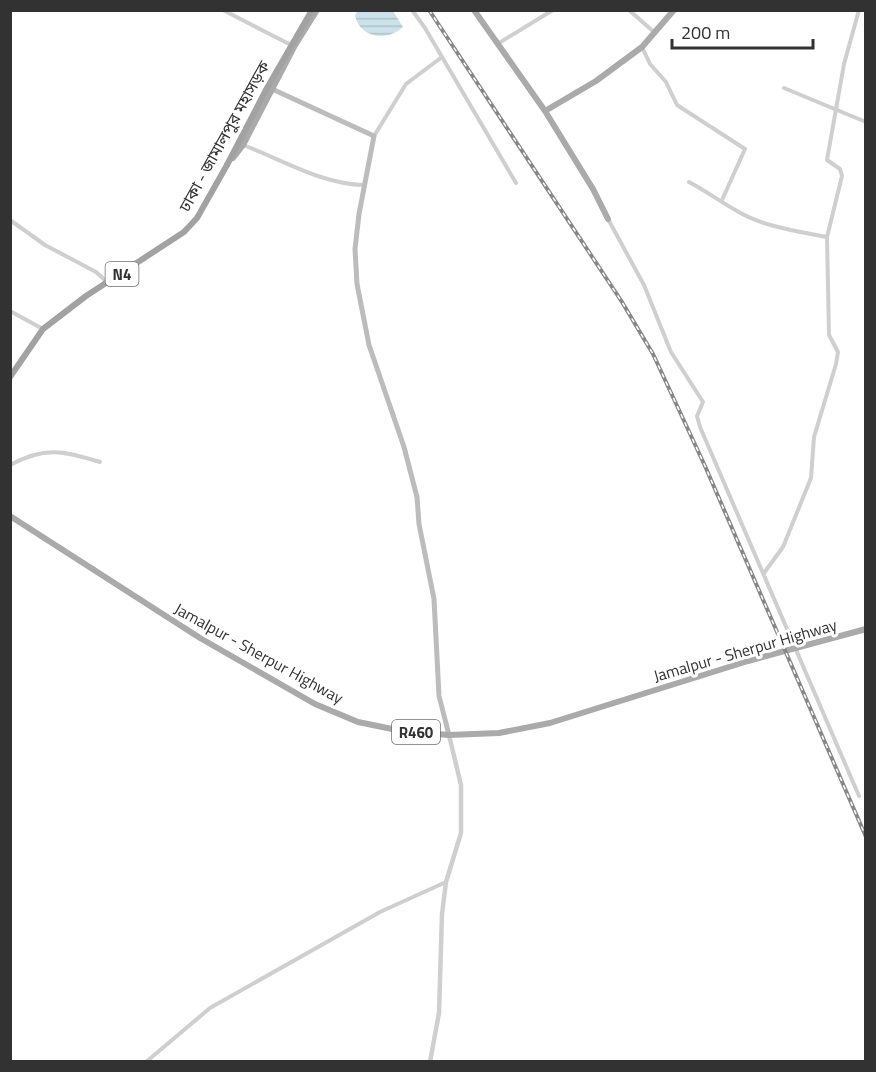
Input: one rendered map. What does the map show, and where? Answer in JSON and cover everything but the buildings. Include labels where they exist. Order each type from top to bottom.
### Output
[{"type":"highway","name":"ঢাকা - জামালপুর মহাসড়ক","points":[[10,377],[43,329],[107,282],[184,232],[197,218],[312,10]]},
{"type":"main road","points":[[227,165],[243,145],[294,47],[317,10]]},
{"type":"main road","points":[[474,10],[500,43],[545,111],[593,189],[608,219]]},
{"type":"main road","points":[[545,111],[596,81],[642,47],[674,10]]},
{"type":"main road","points":[[272,89],[375,136],[355,249],[357,284],[369,345],[404,447],[417,497],[419,524],[434,599],[440,696],[449,735]]},
{"type":"main road","name":"Jamalpur - Sherpur Highway","points":[[10,516],[200,638],[315,704],[358,722],[402,731],[449,735],[499,733],[550,723],[793,648],[866,629]]},
{"type":"street","points":[[223,10],[294,47]]},
{"type":"street","points":[[412,10],[516,183]]},
{"type":"street","points":[[500,43],[553,10]]},
{"type":"street","points":[[629,10],[655,33]]},
{"type":"street","points":[[764,573],[783,547],[811,477],[814,437],[836,364],[838,352],[829,335],[827,237],[842,176],[840,169],[827,160],[844,64],[859,10]]},
{"type":"street","points":[[642,47],[650,64],[666,82],[677,105],[745,149],[722,200]]},
{"type":"street","points":[[375,136],[406,84],[442,57]]},
{"type":"street","points":[[784,88],[866,122]]},
{"type":"street","points":[[243,145],[307,173],[351,185],[365,185]]},
{"type":"street","points":[[689,182],[722,200],[738,212],[770,225],[827,237]]},
{"type":"street","points":[[608,219],[644,285],[671,352],[703,402],[697,416],[700,427],[764,573],[793,648],[859,796]]},
{"type":"street","points":[[10,220],[45,244],[96,272],[107,282]]},
{"type":"street","points":[[10,311],[43,329]]},
{"type":"street","points":[[10,465],[36,454],[58,450],[100,462]]},
{"type":"street","points":[[430,1062],[439,1013],[442,914],[446,882],[461,833],[461,785],[449,735]]},
{"type":"street","points":[[146,1062],[210,1008],[380,912],[446,882]]},
{"type":"water","points":[[358,10],[393,11],[403,27],[389,35],[368,33],[358,23],[355,15]]},
{"type":"railway","points":[[429,10],[622,302],[653,354],[705,466],[866,837]]}]
